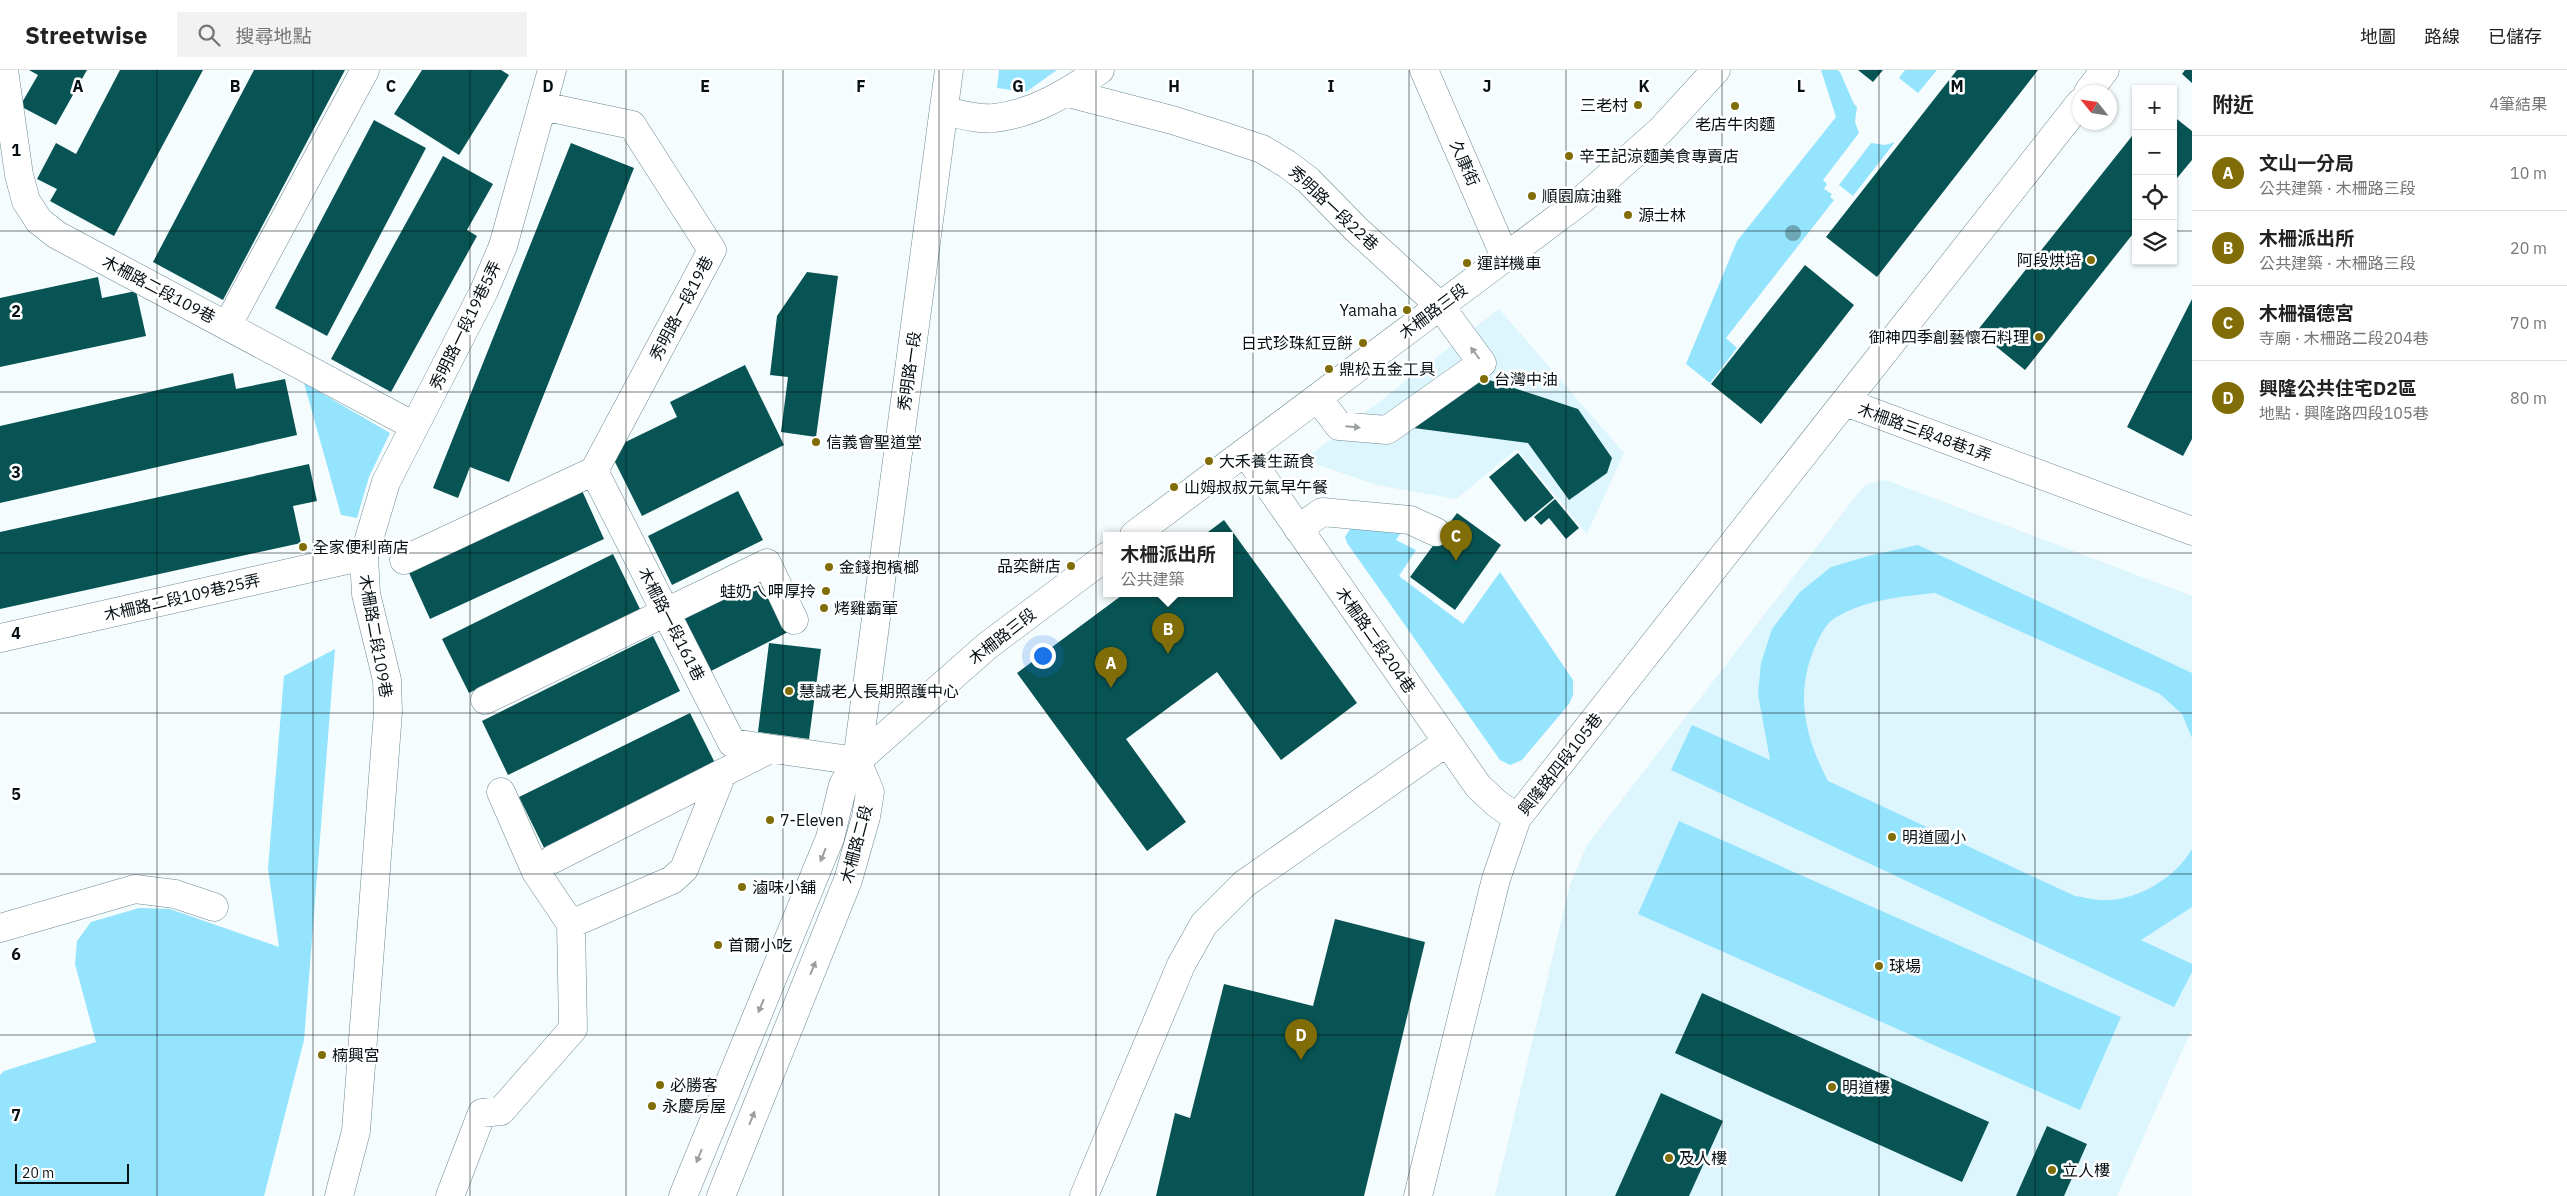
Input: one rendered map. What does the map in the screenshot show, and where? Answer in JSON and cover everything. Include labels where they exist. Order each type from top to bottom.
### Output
[{"type":"street","name":"木柵路二段109巷","points":[[4,70],[19,175],[26,200],[39,221],[57,235],[414,426],[386,482],[364,556],[366,594],[386,680],[388,712],[356,1131],[339,1196]]},
{"type":"street","points":[[227,326],[364,70]]},
{"type":"street","name":"秀明路一段19巷5弄","points":[[414,426],[484,291],[503,246],[552,70]]},
{"type":"street","name":"秀明路一段","points":[[857,761],[949,70]]},
{"type":"street","points":[[944,111],[993,118],[1018,113],[1068,93],[1100,70]]},
{"type":"street","name":"久康街","points":[[1424,70],[1505,257]]},
{"type":"street","name":"木柵路三段","points":[[1138,532],[1603,183],[1661,130],[1716,70]]},
{"type":"street","points":[[2093,85],[2105,70]]},
{"type":"street","name":"秀明路一段22巷","points":[[1068,93],[1172,120],[1262,149],[1287,164],[1308,180],[1356,229],[1440,306],[1482,362],[1388,430],[1339,426],[1318,398]]},
{"type":"street","name":"秀明路一段19巷","points":[[542,106],[632,125],[712,250],[594,471]]},
{"type":"street","name":"木柵路三段48巷1弄","points":[[2072,113],[1845,402],[2192,531]]},
{"type":"street","name":"興隆路四段105巷","points":[[1418,1196],[1496,879],[1517,818],[1845,402]]},
{"type":"street","name":"木柵路二段204巷","points":[[1245,452],[1478,786],[1496,803],[1517,818]]},
{"type":"street","points":[[404,560],[594,471]]},
{"type":"street","name":"木柵路一段161巷","points":[[594,471],[732,743],[857,761]]},
{"type":"street","points":[[1298,529],[1322,512],[1410,520],[1436,532]]},
{"type":"street","name":"木柵路二段109巷25弄","points":[[0,638],[364,556]]},
{"type":"street","name":"木柵路三段","points":[[857,761],[987,646],[1103,559]]},
{"type":"street","points":[[485,700],[767,562],[794,620]]},
{"type":"street","points":[[1084,1196],[1181,965],[1204,924],[1244,884],[1447,742]]},
{"type":"street","points":[[553,859],[770,749]]},
{"type":"street","name":"木柵路二段","points":[[683,1196],[830,838],[843,785],[857,761]]},
{"type":"street","name":"木柵路二段","points":[[721,1196],[848,880],[866,817],[870,792],[857,761]]},
{"type":"street","points":[[571,924],[672,880],[684,869],[722,774]]},
{"type":"street","points":[[450,1196],[473,1114],[501,1111],[573,1029],[571,924],[536,872],[501,792]]},
{"type":"street","points":[[0,928],[134,889],[175,894],[214,907]]},
{"type":"shaded area","points":[[999,70],[1057,70],[1026,92],[997,88]]},
{"type":"shaded area","points":[[1821,70],[1837,70],[1840,72],[1857,107],[1855,122],[1859,133],[1823,180],[1827,184],[1824,189],[1832,194],[1830,197],[1834,200],[1726,338],[1737,348],[1710,383],[1686,364],[1737,241],[1836,117]]},
{"type":"shaded area","points":[[1905,70],[1937,70],[1918,93],[1899,78]]},
{"type":"shaded area","points":[[1895,142],[1853,196],[1839,185],[1871,143],[1885,145]]},
{"type":"shaded area","name":"台灣中油","points":[[1499,309],[1624,453],[1587,534],[1517,449],[1456,499],[1377,485],[1304,460]]},
{"type":"shaded area","points":[[304,383],[390,433],[369,477],[357,518],[341,515]]},
{"type":"shaded area","name":"明道國小","points":[[1886,480],[2192,596],[2192,1029],[2117,1196],[1495,1196],[1570,885],[1587,845],[1859,492],[1867,484]]},
{"type":"shaded area","points":[[1352,526],[1403,529],[1396,540],[1416,550],[1399,576],[1463,624],[1500,572],[1573,680],[1573,695],[1569,704],[1522,760],[1510,765],[1500,760],[1347,543],[1345,537]]},
{"type":"shaded area","points":[[1918,545],[2192,673],[2192,738],[2182,714],[2160,694],[1935,593],[1884,600],[1858,607],[1831,621],[1820,636],[1808,666],[1804,700],[1808,732],[1828,781],[2075,896],[2106,900],[2131,896],[2155,885],[2166,877],[2176,869],[2192,849],[2192,907],[2141,940],[2192,964],[2192,972],[2174,1007],[1671,770],[1692,725],[1770,760],[1758,694],[1761,663],[1772,629],[1800,592],[1831,567],[1872,555]]},
{"type":"shaded area","points":[[335,649],[304,1040],[264,1196],[0,1196],[0,1075],[4,1071],[96,1042],[75,964],[77,941],[91,922],[139,908],[170,909],[279,947],[268,868],[284,676]]},
{"type":"shaded area","name":"球場","points":[[1679,821],[2121,1017],[2080,1110],[1638,914]]},
{"type":"building","points":[[29,70],[87,70],[56,125],[20,106],[38,75]]},
{"type":"building","points":[[120,70],[203,70],[114,236],[50,201],[57,189],[37,179],[56,143],[76,154]]},
{"type":"building","points":[[254,70],[345,70],[223,300],[153,262]]},
{"type":"building","points":[[422,70],[501,70],[509,75],[459,155],[394,114]]},
{"type":"building","points":[[1858,70],[1883,70],[1873,82]]},
{"type":"building","points":[[1957,70],[2038,70],[1877,277],[1826,237]]},
{"type":"building","points":[[2185,70],[2192,70],[2192,83],[2182,74]]},
{"type":"building","points":[[2177,119],[2192,131],[2192,160],[2177,178]]},
{"type":"building","points":[[374,120],[426,148],[327,336],[275,308]]},
{"type":"building","points":[[2132,136],[2132,235],[2025,370],[1977,331]]},
{"type":"building","points":[[571,143],[634,168],[509,482],[470,467],[458,498],[433,488]]},
{"type":"building","points":[[443,156],[493,184],[467,230],[477,236],[391,392],[331,359]]},
{"type":"building","points":[[1805,265],[1854,305],[1761,424],[1711,384]]},
{"type":"building","points":[[807,272],[838,276],[816,437],[781,432],[788,377],[770,375],[777,316]]},
{"type":"building","points":[[98,277],[102,298],[136,291],[146,336],[0,367],[0,298]]},
{"type":"building","points":[[2192,299],[2192,439],[2183,456],[2127,427]]},
{"type":"building","points":[[745,365],[784,445],[642,516],[609,450],[677,417],[670,402]]},
{"type":"building","points":[[233,373],[236,389],[285,379],[297,435],[0,503],[0,426]]},
{"type":"building","points":[[1480,377],[1578,409],[1612,458],[1607,473],[1569,500],[1528,443],[1406,427]]},
{"type":"building","points":[[1518,453],[1554,498],[1525,522],[1489,477]]},
{"type":"building","points":[[309,464],[317,501],[293,506],[301,543],[0,609],[0,532]]},
{"type":"building","points":[[579,484],[604,539],[430,619],[405,564]]},
{"type":"building","points":[[738,491],[763,540],[672,585],[648,536]]},
{"type":"building","points":[[1555,499],[1579,528],[1566,539],[1549,518],[1541,525],[1534,517]]},
{"type":"building","points":[[1457,513],[1501,545],[1455,610],[1410,577]]},
{"type":"building","points":[[1224,520],[1233,532],[1208,532]]},
{"type":"building","points":[[1233,532],[1357,703],[1281,760],[1217,672],[1126,739],[1186,822],[1147,851],[1017,673],[1120,597],[1233,597]]},
{"type":"building","points":[[613,554],[640,609],[469,693],[442,639]]},
{"type":"building","points":[[765,569],[794,629],[709,672],[679,611]]},
{"type":"building","points":[[653,636],[680,691],[508,775],[482,721]]},
{"type":"building","name":"慧誠老人長期照護中心","points":[[769,643],[821,649],[809,739],[758,732]]},
{"type":"building","points":[[690,713],[717,767],[546,852],[519,797]]},
{"type":"building","points":[[1335,919],[1425,942],[1364,1196],[1156,1196],[1175,1113],[1190,1118],[1224,984],[1313,1006]]},
{"type":"building","name":"明道樓","points":[[1702,993],[1989,1122],[1962,1182],[1675,1053]]},
{"type":"building","name":"及人樓","points":[[1661,1093],[1723,1121],[1689,1196],[1615,1196]]},
{"type":"building","name":"立人樓","points":[[2047,1126],[2087,1144],[2064,1196],[2016,1196]]},
{"type":"place","name":"三老村","points":[[1638,105]]},
{"type":"place","name":"老店牛肉麵","points":[[1735,106]]},
{"type":"place","name":"辛王記涼麵美食專賣店","points":[[1569,156]]},
{"type":"place","name":"順園麻油雞","points":[[1532,196]]},
{"type":"place","name":"源士林","points":[[1628,215]]},
{"type":"place","name":"阿段烘培","points":[[2091,260]]},
{"type":"place","name":"運詳機車","points":[[1467,263]]},
{"type":"place","name":"Yamaha","points":[[1407,310]]},
{"type":"place","name":"御神四季創藝懷石料理","points":[[2039,337]]},
{"type":"place","name":"日式珍珠紅豆餅","points":[[1363,343]]},
{"type":"place","name":"鼎松五金工具","points":[[1329,369]]},
{"type":"place","name":"台灣中油","points":[[1484,379]]},
{"type":"place","name":"信義會聖道堂","points":[[816,442]]},
{"type":"place","name":"大禾養生蔬食","points":[[1209,461]]},
{"type":"place","name":"山姆叔叔元氣早午餐","points":[[1174,487]]},
{"type":"place","name":"全家便利商店","points":[[303,547]]},
{"type":"place","name":"木柵福德宮","points":[[1456,561]]},
{"type":"place","name":"品奕餅店","points":[[1071,566]]},
{"type":"place","name":"金錢抱檳榔","points":[[829,567]]},
{"type":"place","name":"蛙奶ㄟ呷厚拎","points":[[826,591]]},
{"type":"place","name":"烤雞霸葷","points":[[824,608]]},
{"type":"place","name":"木柵派出所","points":[[1168,654]]},
{"type":"place","name":"文山一分局","points":[[1111,688]]},
{"type":"place","name":"慧誠老人長期照護中心","points":[[789,691]]},
{"type":"place","name":"7-Eleven","points":[[770,820]]},
{"type":"place","name":"明道國小","points":[[1892,837]]},
{"type":"place","name":"滷味小舖","points":[[742,887]]},
{"type":"place","name":"首爾小吃","points":[[718,945]]},
{"type":"place","name":"球場","points":[[1879,966]]},
{"type":"place","name":"楠興宮","points":[[322,1055]]},
{"type":"place","name":"興隆公共住宅D2區","points":[[1301,1060]]},
{"type":"place","name":"必勝客","points":[[660,1085]]},
{"type":"place","name":"明道樓","points":[[1832,1087]]},
{"type":"place","name":"永慶房屋","points":[[652,1106]]},
{"type":"place","name":"及人樓","points":[[1669,1158]]},
{"type":"place","name":"立人樓","points":[[2052,1170]]}]
